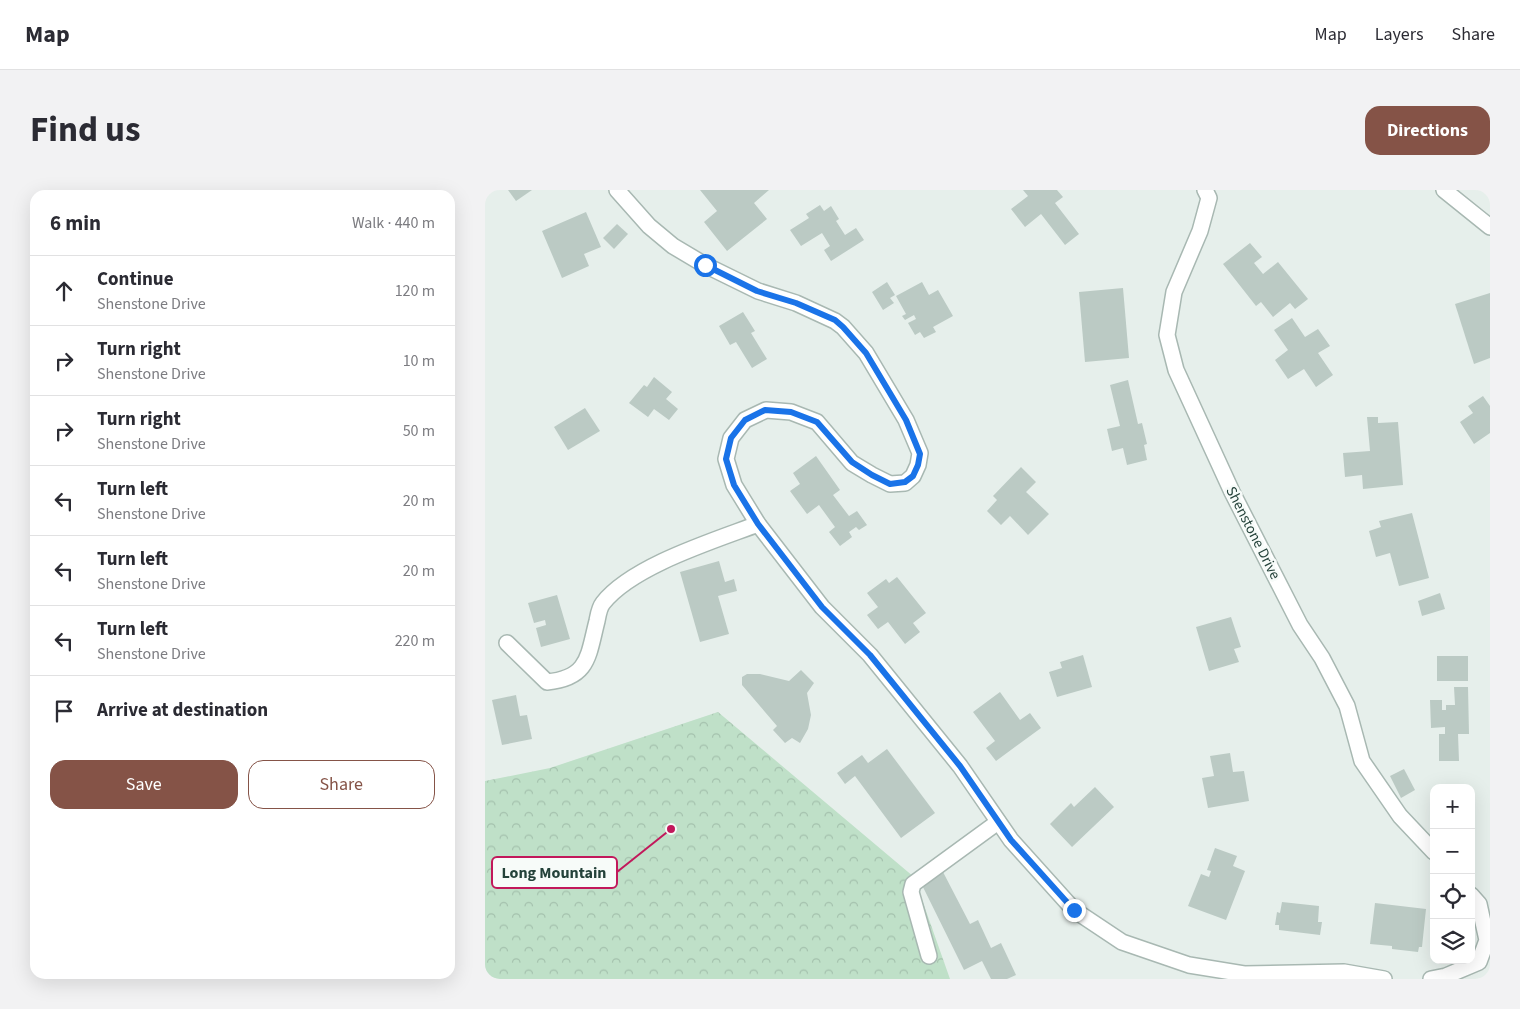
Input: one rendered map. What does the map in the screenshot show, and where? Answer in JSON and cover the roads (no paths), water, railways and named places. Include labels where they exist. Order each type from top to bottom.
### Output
[{"type":"street","points":[[617,190],[655,231],[673,246],[705,265],[757,291],[796,303],[835,320],[866,353],[909,428],[920,454],[913,476],[905,482],[890,484],[852,462],[817,422],[791,412],[765,410],[745,420],[731,438],[726,459],[734,485],[758,524],[822,607],[870,655],[960,766],[1011,840],[1074,910],[1122,942],[1189,965],[1243,974],[1344,972],[1385,979]]},
{"type":"street","name":"Shenstone Drive","points":[[1205,190],[1209,198],[1200,231],[1175,292],[1167,335],[1175,370],[1236,500],[1300,625],[1322,658],[1347,706],[1362,761],[1400,816],[1430,848]]},
{"type":"street","points":[[1444,190],[1461,196],[1490,227]]},
{"type":"street","points":[[507,643],[547,682],[560,681],[573,676],[588,657],[601,605],[618,589],[636,577],[680,554],[758,524]]},
{"type":"street","points":[[929,956],[911,892],[913,884],[998,822]]},
{"type":"street","points":[[1431,979],[1446,976],[1479,962],[1487,940],[1479,904],[1475,900]]},
{"type":"place","name":"Long Mountain","points":[[671,829]]}]
